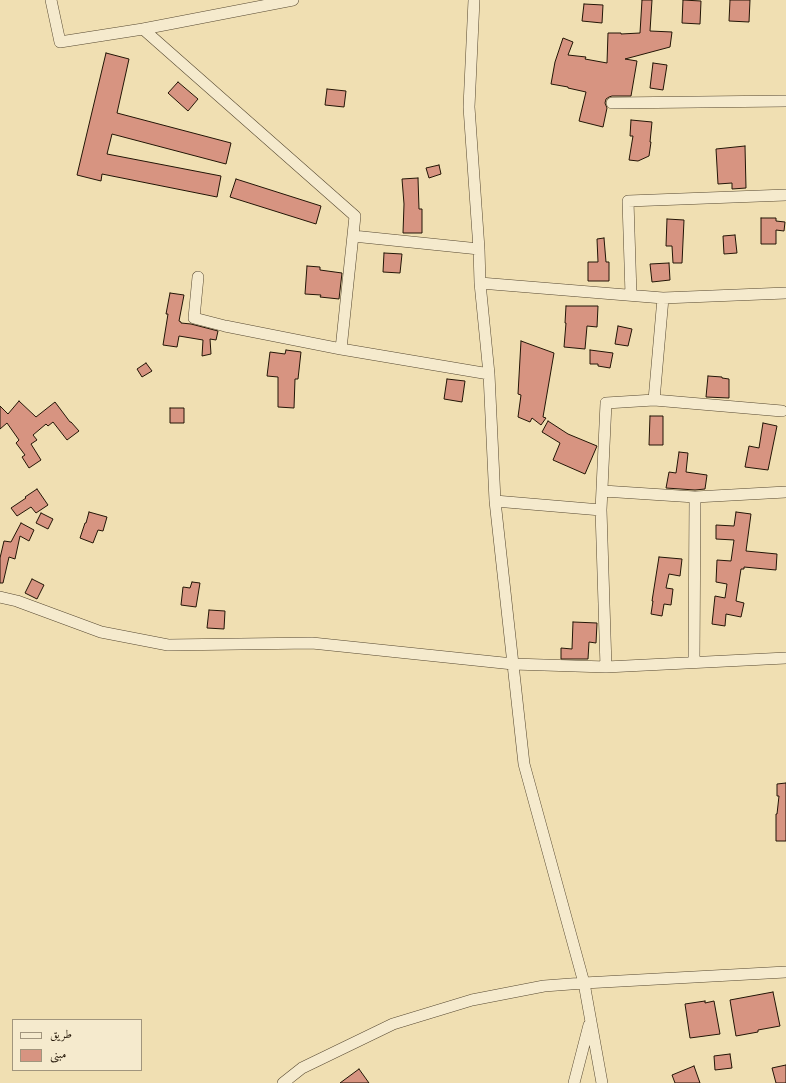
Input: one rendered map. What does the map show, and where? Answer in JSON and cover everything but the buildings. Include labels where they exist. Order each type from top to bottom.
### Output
[{"type":"street","points":[[51,0],[60,42],[143,29],[293,0]]},
{"type":"street","points":[[474,0],[469,107],[480,283],[489,374],[495,501],[524,764],[584,983],[602,1083]]},
{"type":"street","points":[[143,29],[355,216],[341,349]]},
{"type":"street","points":[[612,103],[786,101]]},
{"type":"street","points":[[631,295],[628,201],[786,195]]},
{"type":"street","points":[[353,236],[479,249]]},
{"type":"street","points":[[198,277],[194,318],[225,326],[341,349],[489,374]]},
{"type":"street","points":[[480,283],[663,298],[786,293]]},
{"type":"street","points":[[654,400],[663,298]]},
{"type":"street","points":[[606,667],[601,510],[606,403],[654,400],[782,411]]},
{"type":"street","points":[[603,491],[695,497],[786,492]]},
{"type":"street","points":[[694,662],[695,497]]},
{"type":"street","points":[[495,501],[601,510]]},
{"type":"street","points":[[0,597],[101,632],[168,645],[312,643],[513,664],[606,667],[786,658]]},
{"type":"street","points":[[283,1083],[302,1068],[393,1024],[472,1000],[544,986],[786,972]]},
{"type":"street","points":[[574,1083],[590,1021]]}]
